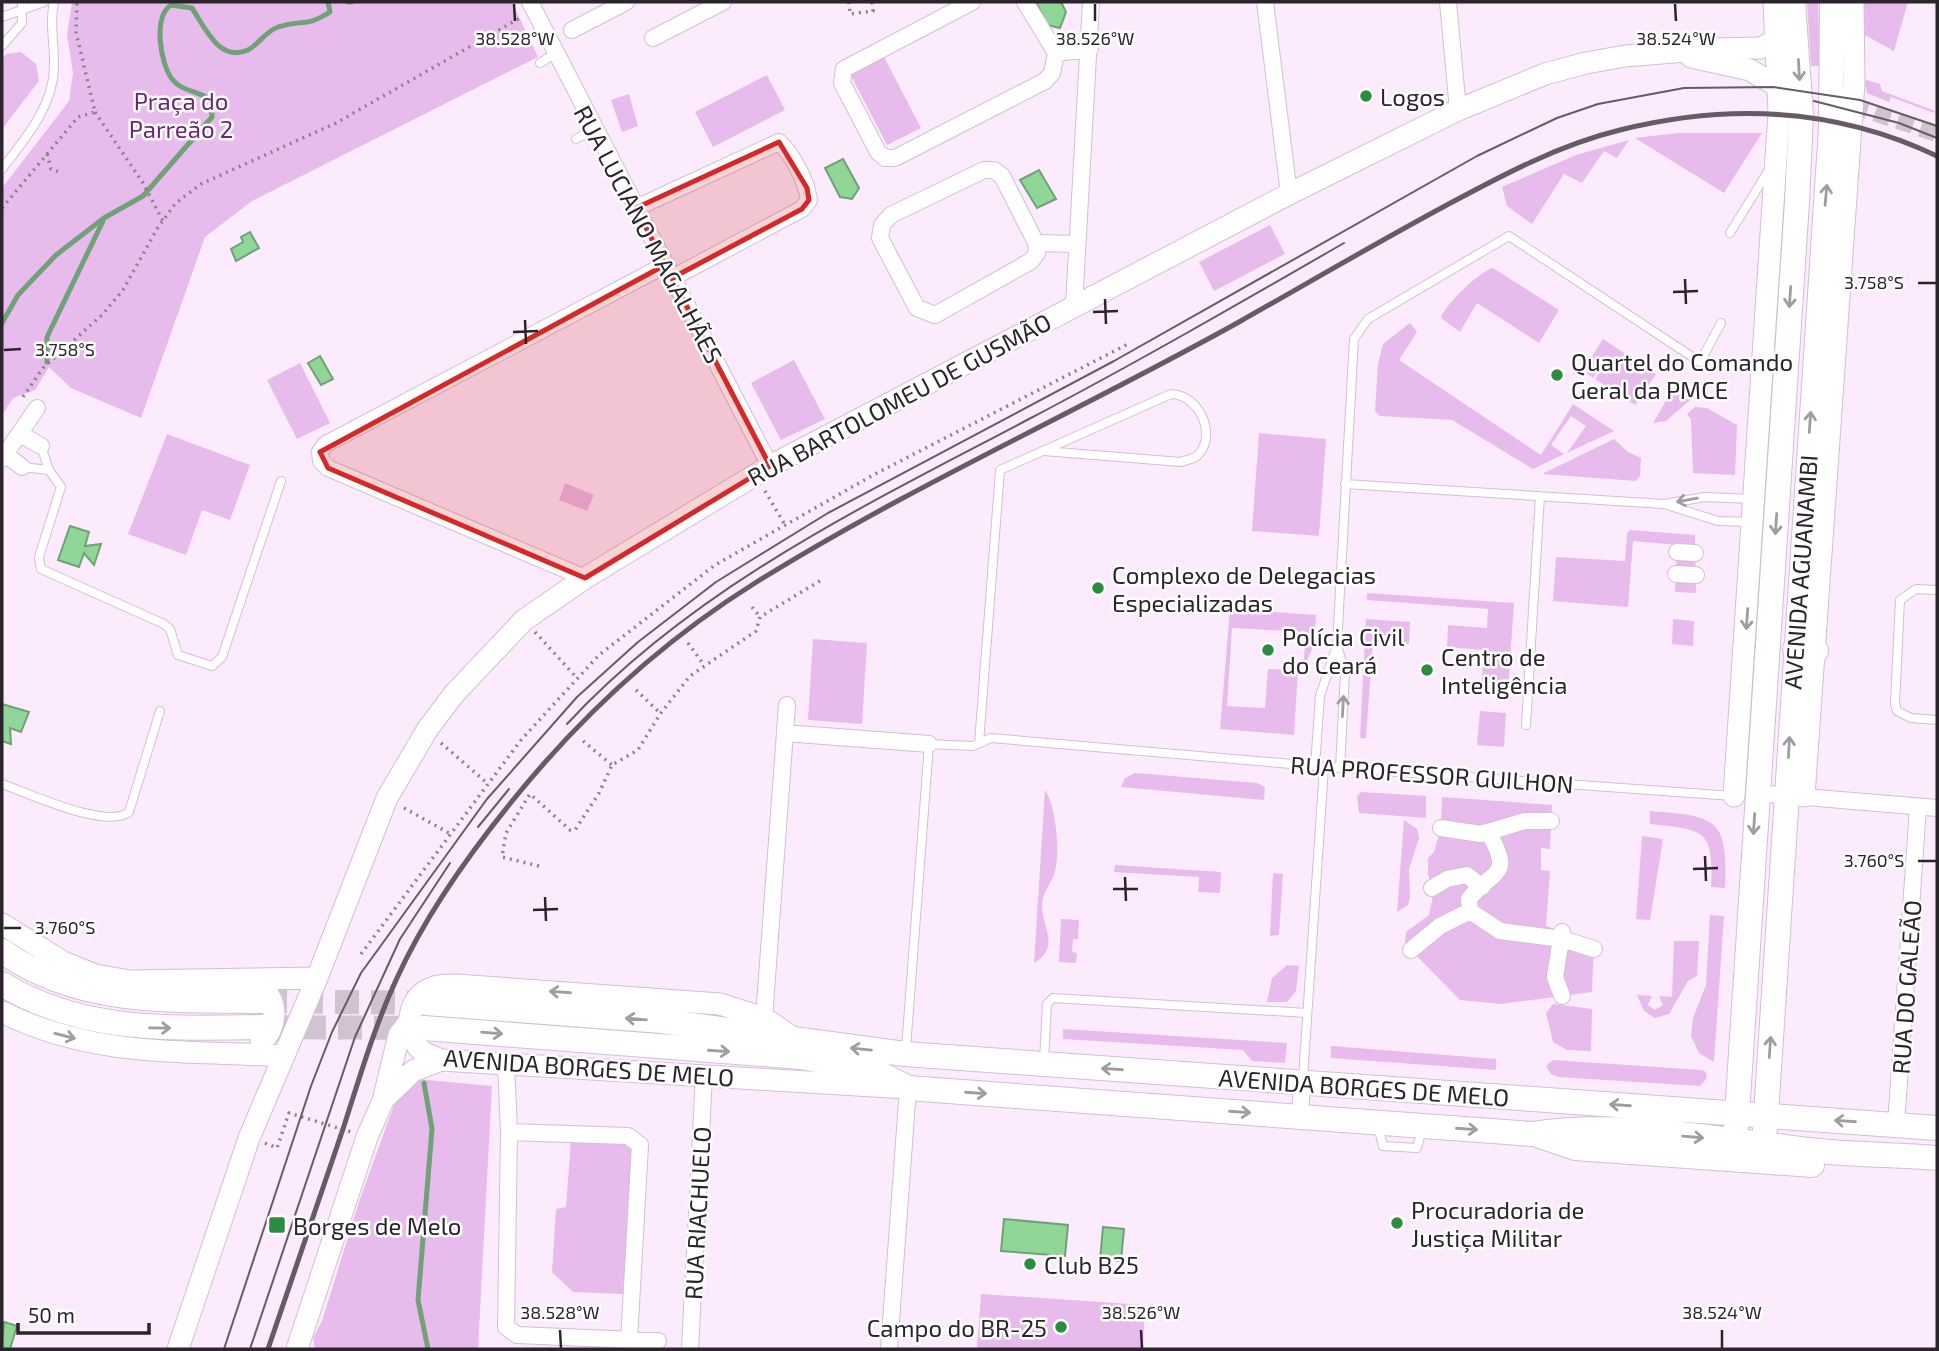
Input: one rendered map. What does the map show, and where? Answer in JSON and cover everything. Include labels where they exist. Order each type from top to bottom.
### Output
[{"type":"main road","name":"AVENIDA AGUANAMBI","points":[[1735,1140],[1745,794],[1785,202],[1801,115],[1793,2]]},
{"type":"main road","name":"AVENIDA AGUANAMBI","points":[[1765,1143],[1795,795],[1825,353],[1832,2]]},
{"type":"main road","points":[[2,951],[54,980],[116,996],[263,1001]]},
{"type":"main road","points":[[2,984],[49,1006],[106,1024],[171,1028],[266,1027]]},
{"type":"main road","name":"AVENIDA BORGES DE MELO","points":[[426,1003],[663,1021],[905,1054],[1937,1128]]},
{"type":"main road","name":"AVENIDA BORGES DE MELO","points":[[408,1030],[801,1057],[877,1072],[908,1088],[1532,1134],[1575,1147],[1811,1165],[1937,1170]]},
{"type":"main road","points":[[1099,1102],[1161,1092],[1169,1081],[1162,1072]]},
{"type":"main road","points":[[1190,1109],[1191,1095],[1206,1085],[1262,1079]]},
{"type":"main road","name":"AVENIDA BORGES DE MELO","points":[[1532,1134],[1576,1127],[1735,1140],[1832,1152],[1937,1158]]},
{"type":"street","points":[[572,30],[626,2]]},
{"type":"street","points":[[653,38],[723,2]]},
{"type":"street","points":[[972,2],[844,69],[842,83],[878,152],[885,158],[895,158],[1045,81],[1052,73],[1056,53],[1025,2]]},
{"type":"street","points":[[1074,306],[1091,2]]},
{"type":"street","points":[[1265,2],[1289,194]]},
{"type":"street","points":[[1448,2],[1458,110]]},
{"type":"street","name":"AVENIDA AGUANAMBI","points":[[1745,794],[1755,499],[1785,202],[1777,156],[1774,2]]},
{"type":"street","name":"AVENIDA AGUANAMBI","points":[[1825,353],[1854,83],[1853,2]]},
{"type":"street","name":"RUA LUCIANO MAGALHÃES","points":[[532,6],[668,271],[763,470]]},
{"type":"street","name":"RUA BARTOLOMEU DE GUSMÃO","points":[[178,1349],[249,1138],[317,978],[387,798],[427,730],[454,694],[524,620],[585,578],[763,470],[1289,194],[1458,110],[1545,74],[1625,56],[1710,48],[1761,48],[1775,40]]},
{"type":"street","points":[[1056,53],[1090,49]]},
{"type":"street","name":"RUA BARTOLOMEU DE GUSMÃO","points":[[1674,53],[1750,70],[1777,86]]},
{"type":"street","points":[[585,578],[328,468],[321,461],[320,452],[326,444],[668,271],[802,209],[809,200],[807,188],[779,142],[635,208]]},
{"type":"street","points":[[984,170],[994,170],[1002,176],[1036,243],[1037,253],[1031,261],[935,315],[917,308],[880,238],[882,225],[891,215],[984,170]]},
{"type":"street","points":[[1036,243],[1077,244]]},
{"type":"street","points":[[22,467],[3,456],[37,408]]},
{"type":"street","points":[[23,429],[41,446]]},
{"type":"street","points":[[1677,552],[1695,554]]},
{"type":"street","points":[[1676,574],[1696,575]]},
{"type":"street","points":[[764,1018],[787,705]]},
{"type":"street","points":[[785,733],[929,744]]},
{"type":"street","name":"RUA PROFESSOR GUILHON","points":[[1745,794],[1795,795],[1937,808]]},
{"type":"street","name":"RUA DO GALEÃO","points":[[1896,1125],[1918,807]]},
{"type":"street","points":[[1441,828],[1469,834],[1488,832],[1525,821],[1551,821]]},
{"type":"street","points":[[1470,911],[1469,899],[1497,875],[1500,867],[1497,848],[1488,832]]},
{"type":"street","points":[[1432,887],[1447,879],[1466,875],[1482,887]]},
{"type":"street","points":[[1470,911],[1500,931],[1562,935],[1594,949]]},
{"type":"street","points":[[1411,950],[1440,926],[1470,911]]},
{"type":"street","points":[[2,924],[26,942],[95,975],[130,981],[317,978]]},
{"type":"street","points":[[1562,935],[1555,977],[1562,996]]},
{"type":"street","points":[[223,1052],[255,1047],[269,1036],[272,999],[264,989],[246,978]]},
{"type":"street","name":"AVENIDA BORGES DE MELO","points":[[792,1037],[764,1018],[720,1004],[456,985],[426,990],[418,998],[408,1030],[421,1051],[440,1060],[908,1088]]},
{"type":"street","points":[[2,1012],[59,1035],[120,1049],[283,1056]]},
{"type":"street","points":[[301,1345],[367,1137],[408,1030]]},
{"type":"street","points":[[383,1101],[405,1076],[421,1066],[440,1060]]},
{"type":"street","points":[[506,1064],[509,1132],[506,1327],[513,1335],[658,1341]]},
{"type":"street","name":"RUA RIACHUELO","points":[[690,1349],[704,1076]]},
{"type":"street","points":[[1300,1117],[1303,1082]]},
{"type":"street","points":[[889,1349],[908,1088]]},
{"type":"street","points":[[509,1132],[628,1136],[640,1145],[629,1340]]},
{"type":"lane","points":[[2,17],[23,6],[44,2]]},
{"type":"lane","points":[[2,169],[48,101],[54,67],[51,12],[54,2]]},
{"type":"lane","points":[[2,46],[22,23],[23,6]]},
{"type":"lane","points":[[540,62],[556,53]]},
{"type":"lane","points":[[576,139],[594,129]]},
{"type":"lane","points":[[1730,233],[1777,156]]},
{"type":"lane","points":[[1303,1082],[1320,767],[1320,696],[1337,645],[1354,339],[1368,318],[1509,236],[1700,362],[1721,323]]},
{"type":"lane","points":[[979,743],[1000,470],[1171,394],[1183,394],[1195,402],[1203,418],[1202,448],[1196,457],[1181,462],[1044,451]]},
{"type":"lane","points":[[41,446],[49,470],[61,486],[39,557],[41,569],[164,624],[170,629],[178,655],[212,666],[222,657],[281,481]]},
{"type":"lane","points":[[22,467],[49,470]]},
{"type":"lane","points":[[1345,484],[1664,504],[1705,497],[1755,499]]},
{"type":"lane","points":[[1526,725],[1540,496]]},
{"type":"lane","points":[[1664,504],[1718,521],[1754,523]]},
{"type":"lane","points":[[1937,590],[1916,589],[1900,600],[1895,703],[1897,711],[1911,718],[1937,720]]},
{"type":"lane","points":[[1337,645],[1345,673],[1340,768]]},
{"type":"lane","points":[[2,784],[63,807],[122,818],[129,812],[160,711]]},
{"type":"lane","name":"RUA PROFESSOR GUILHON","points":[[929,744],[973,746],[991,738],[1320,767],[1745,794]]},
{"type":"lane","points":[[905,1054],[929,744]]},
{"type":"lane","points":[[1044,1063],[1047,1004],[1053,998],[1307,1013]]},
{"type":"path","points":[[77,2],[76,33],[95,112],[143,183],[163,221]]},
{"type":"path","points":[[849,2],[850,14],[873,11],[872,2]]},
{"type":"path","points":[[23,429],[20,406],[24,395],[43,368],[102,315],[123,290],[163,221],[176,204],[201,184],[336,122],[532,6]]},
{"type":"path","points":[[2,208],[78,117],[95,112]]},
{"type":"path","points":[[47,154],[51,169],[63,173]]},
{"type":"path","points":[[361,954],[496,771],[599,655],[715,565],[875,474],[1130,342]]},
{"type":"path","points":[[763,470],[785,525]]},
{"type":"path","points":[[539,866],[502,857],[506,833],[530,794],[572,831],[599,793],[612,765],[638,750],[660,714],[691,676],[756,631],[760,617],[823,579]]},
{"type":"path","points":[[752,607],[760,617]]},
{"type":"path","points":[[524,620],[577,678]]},
{"type":"path","points":[[688,643],[704,666]]},
{"type":"path","points":[[636,690],[660,714]]},
{"type":"path","points":[[427,730],[487,783]]},
{"type":"path","points":[[583,741],[612,765]]},
{"type":"path","points":[[387,798],[449,832]]},
{"type":"path","points":[[263,1142],[277,1147],[291,1107]]},
{"type":"path","points":[[289,1113],[367,1137]]},
{"type":"highlighted area","points":[[779,142],[807,188],[809,200],[802,209],[672,278],[770,466],[585,578],[328,468],[320,452],[665,265],[636,208]]},
{"type":"green space","name":"Praça do Parreão 2","points":[[72,2],[512,2],[538,57],[252,201],[205,237],[141,418],[71,388],[49,367],[35,390],[13,398],[2,415],[2,188],[69,101],[73,73],[67,35]]},
{"type":"green space","points":[[1807,2],[1818,2],[1820,66],[1811,66]]},
{"type":"green space","points":[[1862,2],[1908,2],[1894,51],[1865,35]]},
{"type":"green space","points":[[21,52],[36,64],[39,81],[2,129],[2,59],[6,54]]},
{"type":"green space","points":[[883,55],[921,128],[887,145],[849,72]]},
{"type":"green space","points":[[767,75],[785,110],[713,147],[695,112]]},
{"type":"green space","points":[[1864,79],[1880,84],[1882,91],[1935,111],[1934,113],[1891,97],[1889,102],[1867,93]]},
{"type":"green space","points":[[629,94],[638,126],[622,132],[611,100]]},
{"type":"green space","points":[[1678,133],[1762,133],[1724,193],[1635,138]]},
{"type":"green space","points":[[1629,140],[1617,158],[1604,151],[1582,183],[1564,174],[1532,224],[1507,206],[1502,187],[1576,155]]},
{"type":"green space","points":[[1270,225],[1285,254],[1214,291],[1199,262]]},
{"type":"green space","points":[[1493,268],[1559,310],[1539,343],[1477,303],[1460,332],[1441,318],[1463,290],[1479,275]]},
{"type":"green space","points":[[1410,323],[1417,332],[1399,360],[1541,455],[1573,404],[1614,431],[1567,453],[1586,426],[1571,416],[1551,445],[1564,454],[1533,469],[1452,420],[1380,416],[1375,411],[1378,364],[1383,344]]},
{"type":"green space","points":[[1603,339],[1656,374],[1635,405],[1595,379],[1604,366],[1602,362],[1596,363],[1598,370],[1593,378],[1583,371]]},
{"type":"green space","points":[[794,360],[825,419],[781,440],[751,383]]},
{"type":"green space","points":[[300,363],[330,423],[297,439],[267,380]]},
{"type":"green space","points":[[1674,387],[1690,400],[1666,421],[1653,423]]},
{"type":"green space","points":[[1695,407],[1707,408],[1737,425],[1735,475],[1693,473],[1691,419],[1687,414]]},
{"type":"green space","points":[[1259,433],[1326,439],[1319,536],[1252,531]]},
{"type":"green space","points":[[167,434],[250,465],[230,520],[202,510],[186,555],[128,534]]},
{"type":"green space","points":[[1614,439],[1628,452],[1641,458],[1640,476],[1636,481],[1542,474]]},
{"type":"green space","points":[[565,483],[594,495],[587,511],[559,500]]},
{"type":"green space","points":[[1630,530],[1695,535],[1696,593],[1675,592],[1677,545],[1633,541],[1628,607],[1553,601],[1556,557],[1625,561],[1627,533]]},
{"type":"green space","points":[[1367,593],[1514,603],[1508,691],[1481,690],[1484,650],[1447,647],[1448,625],[1487,628],[1488,609],[1367,600]]},
{"type":"green space","points":[[1230,609],[1316,615],[1314,644],[1303,671],[1306,632],[1232,628],[1227,706],[1265,708],[1268,669],[1298,670],[1294,735],[1220,729]]},
{"type":"green space","points":[[1366,619],[1410,622],[1409,644],[1373,641],[1366,738],[1360,738]]},
{"type":"green space","points":[[1673,619],[1694,621],[1693,646],[1672,644]]},
{"type":"green space","points":[[813,639],[867,643],[862,724],[808,720]]},
{"type":"green space","points":[[1480,711],[1506,713],[1504,747],[1477,745]]},
{"type":"green space","points":[[1135,773],[1257,783],[1265,787],[1264,800],[1121,787],[1125,778]]},
{"type":"green space","points":[[1045,790],[1055,819],[1057,856],[1054,875],[1042,901],[1048,937],[1047,950],[1034,963]]},
{"type":"green space","points":[[1361,792],[1426,796],[1426,818],[1359,813],[1357,796]]},
{"type":"green space","points":[[1442,797],[1552,805],[1550,849],[1541,848],[1541,870],[1550,871],[1546,926],[1594,943],[1592,992],[1501,1004],[1460,1000],[1405,944],[1406,932],[1429,915],[1433,896],[1428,858],[1434,852],[1441,828]]},
{"type":"green space","points":[[1650,811],[1691,815],[1714,826],[1721,835],[1724,848],[1725,888],[1711,887],[1710,854],[1708,843],[1702,836],[1683,828],[1650,824]]},
{"type":"green space","points":[[1404,820],[1417,829],[1419,838],[1409,869],[1408,905],[1397,912]]},
{"type":"green space","points":[[1642,836],[1663,839],[1650,920],[1636,919]]},
{"type":"green space","points":[[1115,865],[1221,872],[1220,893],[1198,892],[1199,877],[1114,872]]},
{"type":"green space","points":[[1273,873],[1283,874],[1279,935],[1270,936]]},
{"type":"green space","points":[[1710,915],[1724,916],[1714,1062],[1699,1053],[1691,1036],[1693,1018],[1706,985]]},
{"type":"green space","points":[[1061,919],[1079,920],[1078,939],[1073,939],[1072,952],[1077,953],[1076,963],[1059,962]]},
{"type":"green space","points":[[1674,941],[1699,941],[1697,976],[1688,981],[1669,1014],[1655,1018],[1644,1011],[1637,995],[1652,996],[1648,1005],[1655,1010],[1663,1005],[1659,996],[1672,997]]},
{"type":"green space","points":[[1287,965],[1299,966],[1296,991],[1287,1002],[1267,1002],[1272,978]]},
{"type":"green space","points":[[1553,1004],[1592,1009],[1591,1051],[1567,1050],[1553,1042],[1546,1013]]},
{"type":"green space","points":[[1063,1029],[1287,1043],[1285,1063],[1252,1061],[1243,1050],[1063,1039]]},
{"type":"green space","points":[[1331,1046],[1496,1059],[1496,1070],[1331,1058]]},
{"type":"green space","points":[[1553,1060],[1702,1070],[1706,1072],[1707,1078],[1700,1086],[1559,1077],[1551,1074],[1546,1066]]},
{"type":"green space","points":[[417,1079],[492,1086],[478,1349],[315,1349],[313,1338],[322,1321],[360,1199],[397,1097]]},
{"type":"green space","points":[[571,1140],[632,1143],[623,1294],[573,1292],[552,1272],[556,1209],[566,1207]]},
{"type":"green space","name":"Campo do BR-25","points":[[981,1294],[1145,1305],[1143,1349],[977,1349]]},
{"type":"shaded area","points":[[1036,2],[1061,2],[1066,12],[1060,28],[1047,25]]},
{"type":"shaded area","points":[[843,159],[859,188],[852,199],[840,197],[825,168]]},
{"type":"shaded area","points":[[1039,170],[1056,199],[1037,208],[1020,180]]},
{"type":"shaded area","points":[[250,232],[259,248],[236,261],[231,249],[243,242],[241,237]]},
{"type":"shaded area","points":[[320,356],[333,379],[321,385],[308,363]]},
{"type":"shaded area","points":[[70,526],[89,532],[85,546],[101,544],[94,565],[84,553],[79,567],[58,560]]},
{"type":"shaded area","points":[[2,704],[29,712],[21,732],[10,728],[11,744],[2,741]]},
{"type":"shaded area","points":[[1004,1219],[1068,1225],[1065,1256],[1001,1251]]},
{"type":"shaded area","points":[[1103,1227],[1124,1229],[1121,1261],[1100,1260]]},
{"type":"shaded area","points":[[4,1322],[17,1326],[10,1349],[2,1349]]},
{"type":"waterway","points":[[2,323],[18,295],[56,255],[104,218],[143,196],[212,117],[211,100],[176,83],[164,62],[160,29],[165,11],[171,5],[192,8],[214,41],[221,47],[238,53],[248,50],[278,27],[322,17],[330,12],[328,2]]},
{"type":"waterway","points":[[47,362],[47,337],[103,221]]},
{"type":"waterway","points":[[424,1083],[432,1129],[418,1300],[428,1349]]},
{"type":"tunnel","points":[[1852,106],[1937,134]]},
{"type":"tunnel","points":[[263,1001],[426,1003]]},
{"type":"tunnel","points":[[266,1027],[423,1028]]},
{"type":"tram line","points":[[224,1349],[311,1086],[332,1032],[361,973],[487,799],[577,697],[638,642],[716,582],[828,513],[1114,361],[1477,156],[1557,118],[1598,104],[1684,88],[1773,87],[1860,100],[1937,126]]},
{"type":"tram line","points":[[1814,101],[1899,123],[1937,138]]},
{"type":"tram line","points":[[567,724],[617,675],[670,630],[785,552],[845,517],[1148,355],[1344,243]]},
{"type":"tram line","points":[[478,827],[509,789]]},
{"type":"tram line","points":[[250,1349],[355,1037],[400,939],[450,863]]},
{"type":"railway","points":[[268,1349],[382,1014],[397,978],[435,908],[497,821],[539,769],[595,709],[656,655],[721,605],[814,548],[935,481],[1179,355],[1466,195],[1530,162],[1574,144],[1660,121],[1741,114],[1781,115],[1860,128],[1937,156]]},
{"type":"place","name":"Logos","points":[[1366,96]]},
{"type":"place","name":"Quartel do Comando Geral da PMCE","points":[[1557,375]]},
{"type":"place","name":"Complexo de Delegacias Especializadas","points":[[1098,588]]},
{"type":"place","name":"Polícia Civil do Ceará","points":[[1268,650]]},
{"type":"place","name":"Centro de Inteligência","points":[[1427,670]]},
{"type":"place","name":"Procuradoria de Justiça Militar","points":[[1397,1223]]},
{"type":"place","name":"Borges de Melo","points":[[277,1225]]},
{"type":"place","name":"Club B25","points":[[1030,1264]]},
{"type":"place","name":"Campo do BR-25","points":[[1061,1327]]}]
